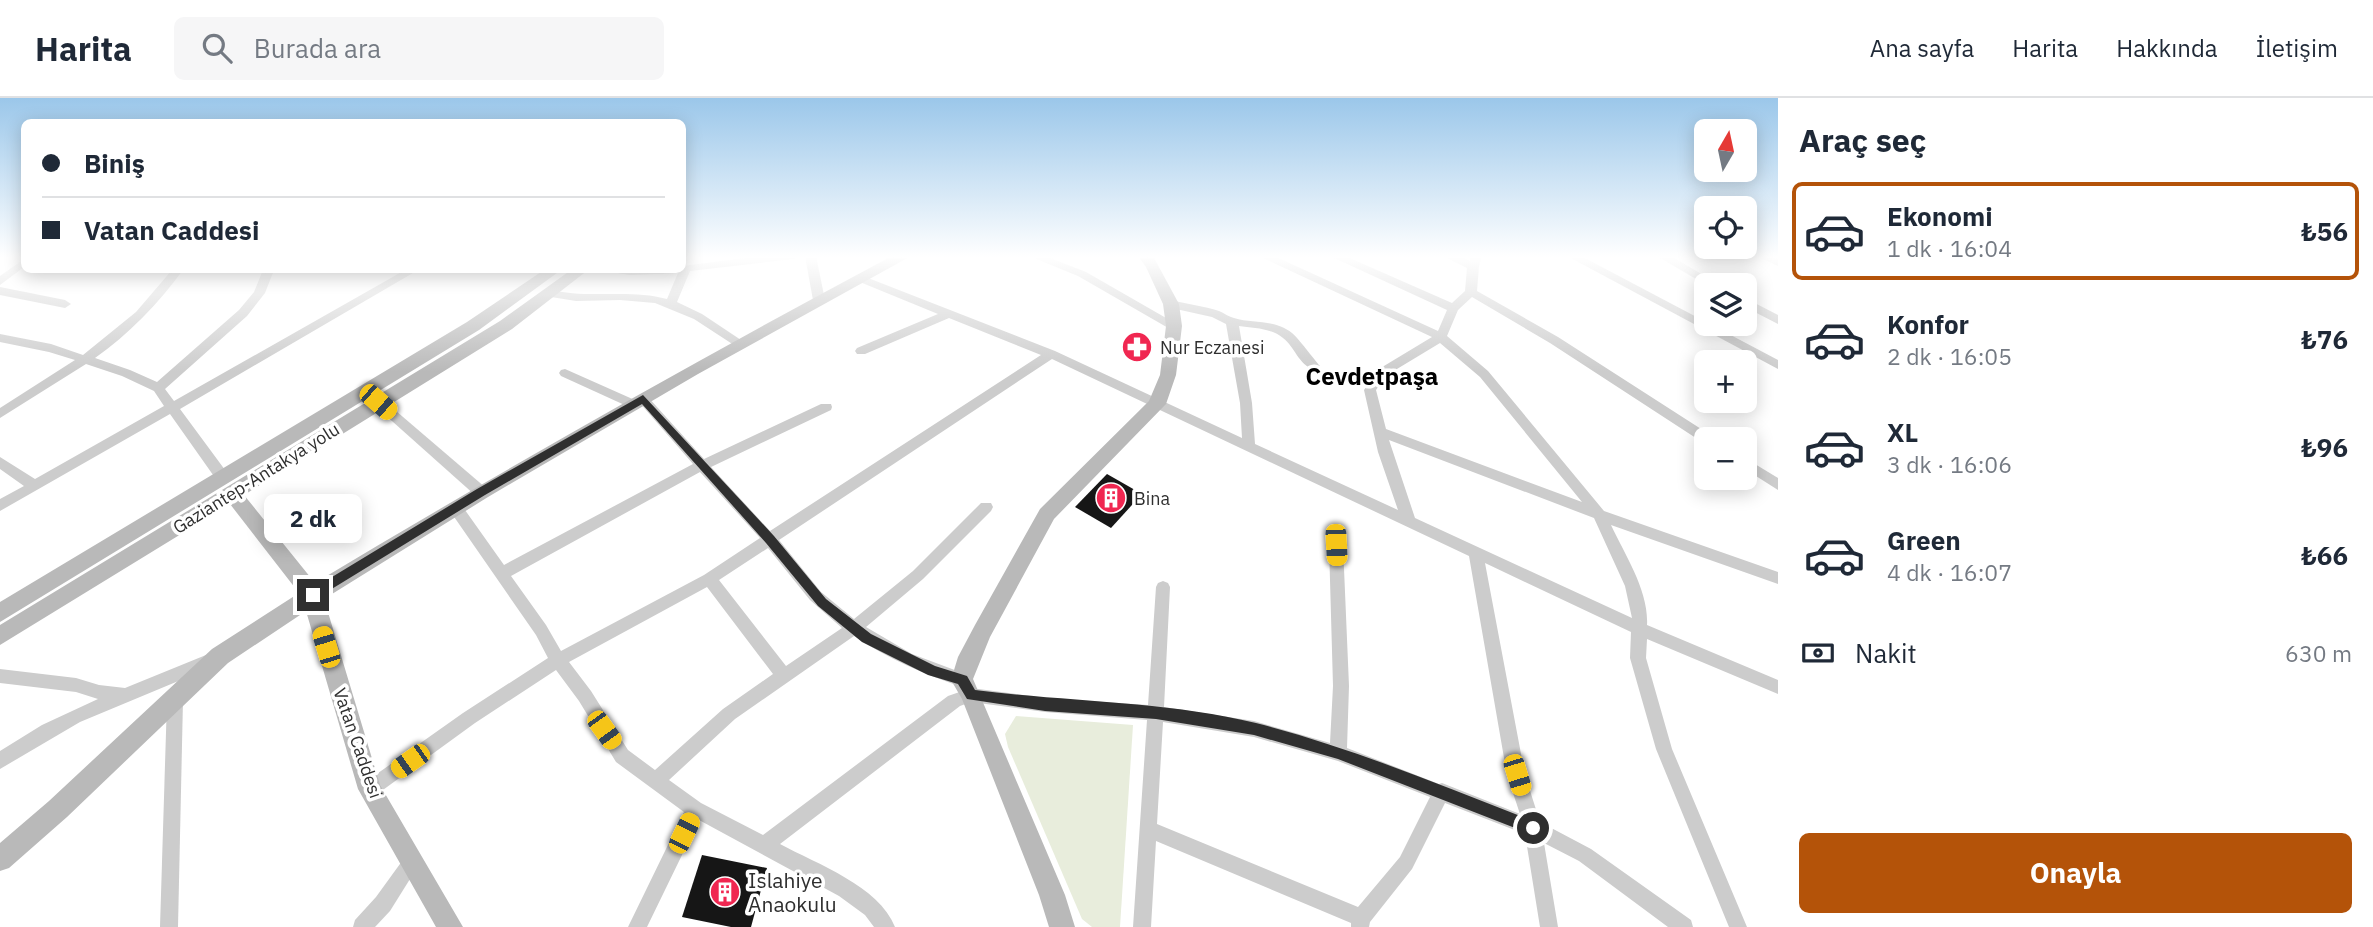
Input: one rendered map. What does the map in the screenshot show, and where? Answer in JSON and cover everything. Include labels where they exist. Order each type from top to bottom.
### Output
[{"type":"street","points":[[22,295],[65,304]]},
{"type":"street","points":[[0,414],[87,360],[160,295]]},
{"type":"street","points":[[158,388],[243,313],[258,295]]},
{"type":"street","points":[[0,506],[369,295]]},
{"type":"street","name":"Gaziantep-Antakya yolu","points":[[0,636],[517,295]]},
{"type":"street","name":"Gaziantep-Antakya yolu","points":[[0,613],[378,402],[506,325],[547,295]]},
{"type":"street","points":[[557,295],[576,299],[627,296],[671,302],[687,308],[740,345]]},
{"type":"street","points":[[671,302],[673,295]]},
{"type":"street","points":[[819,295],[820,300]]},
{"type":"street","points":[[0,859],[58,809],[220,656],[455,507],[829,295]]},
{"type":"street","points":[[902,295],[1051,354],[1640,629],[1778,687]]},
{"type":"street","points":[[1119,295],[1174,326]]},
{"type":"street","points":[[763,846],[954,702],[967,687],[978,640],[1047,514],[1157,404],[1168,375],[1174,326],[1171,304],[1167,295]]},
{"type":"street","points":[[1348,295],[1440,337],[1484,374],[1599,514],[1632,586],[1640,615],[1638,658],[1664,749],[1738,927]]},
{"type":"street","points":[[1425,295],[1453,307]]},
{"type":"street","points":[[1409,521],[1370,390],[1375,380],[1399,359],[1440,337],[1453,307],[1468,295]]},
{"type":"street","points":[[1476,295],[1553,340],[1694,431]]},
{"type":"street","points":[[1645,295],[1778,365]]},
{"type":"street","points":[[1171,304],[1216,314],[1232,322],[1262,326],[1290,337],[1304,360],[1314,366]]},
{"type":"street","points":[[1757,309],[1778,320]]},
{"type":"street","points":[[861,351],[950,313]]},
{"type":"street","points":[[1232,322],[1246,403],[1250,447]]},
{"type":"street","points":[[0,338],[51,348],[158,388],[228,487],[313,595]]},
{"type":"street","points":[[370,789],[469,718],[558,660],[709,579],[1051,354]]},
{"type":"street","points":[[565,373],[638,401],[770,540],[822,602],[867,638],[899,656],[967,687],[1045,705],[1156,713],[1254,729],[1338,752],[1442,790],[1533,828],[1585,855],[1684,927]]},
{"type":"street","points":[[378,402],[481,492]]},
{"type":"street","points":[[503,573],[701,466],[826,407]]},
{"type":"street","points":[[1381,432],[1706,555],[1778,578]]},
{"type":"street","points":[[0,462],[35,486]]},
{"type":"street","points":[[1757,471],[1778,485]]},
{"type":"street","points":[[455,507],[541,629],[558,660],[585,696],[622,756],[695,809],[846,888],[872,908],[886,927]]},
{"type":"street","points":[[657,780],[729,714],[855,627],[918,575],[986,507]]},
{"type":"street","points":[[1336,545],[1341,686],[1338,752]]},
{"type":"street","points":[[1476,553],[1517,775],[1533,828],[1549,927]]},
{"type":"street","points":[[709,579],[784,676]]},
{"type":"street","points":[[1142,927],[1163,587]]},
{"type":"street","name":"Vatan Caddesi","points":[[313,595],[319,623],[370,789],[450,927]]},
{"type":"street","points":[[0,761],[32,737],[124,694],[220,656]]},
{"type":"street","points":[[0,676],[124,694]]},
{"type":"street","points":[[967,687],[1052,895],[1062,927]]},
{"type":"street","points":[[169,927],[175,700]]},
{"type":"street","points":[[1148,829],[1360,922],[1406,863],[1442,790]]},
{"type":"street","points":[[637,927],[695,809]]},
{"type":"street","points":[[362,927],[383,904],[411,863]]},
{"type":"green space","points":[[1016,716],[1133,725],[1120,927],[1092,927],[1082,919],[1008,747],[1005,734]]},
{"type":"building","name":"Bina","points":[[1107,474],[1142,494],[1111,528],[1075,507]]},
{"type":"building","name":"Islahiye Anaokulu","points":[[702,855],[767,868],[751,927],[731,927],[682,917]]},
{"type":"place","name":"Nur Eczanesi","points":[[1137,347]]},
{"type":"place","name":"Bina","points":[[1111,498]]},
{"type":"place","name":"Islahiye Anaokulu","points":[[725,892]]},
{"type":"district","name":"Cevdetpaşa","points":[[1372,376]]},
{"type":"route","points":[[313,595],[481,492],[643,399],[822,602],[867,638],[899,656],[932,671],[962,680],[971,695],[1045,705],[1156,713],[1254,729],[1338,752],[1442,790],[1533,828]]}]
